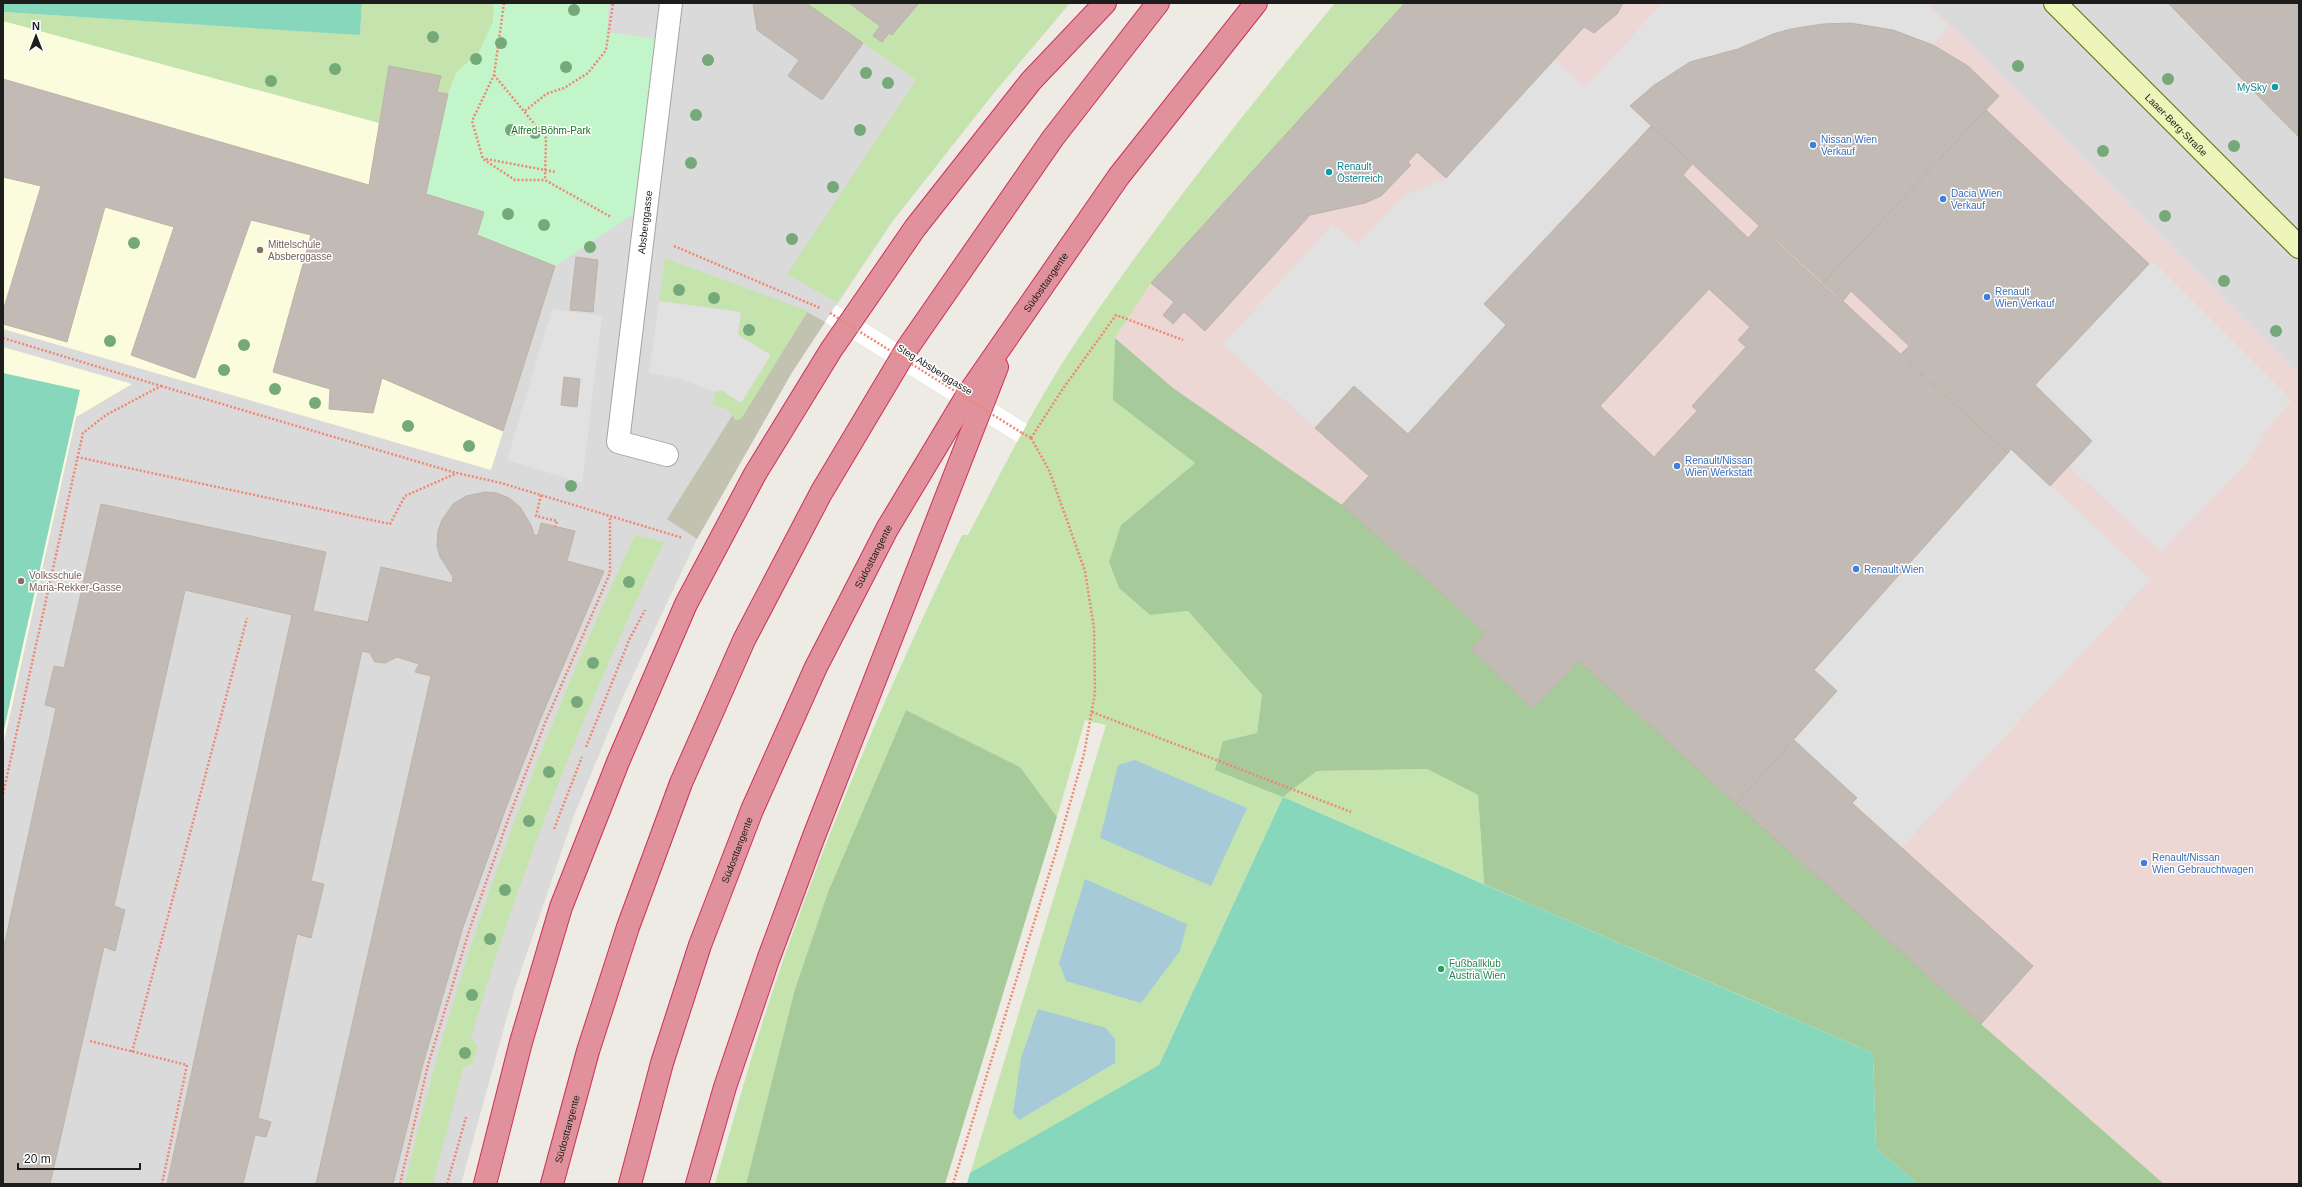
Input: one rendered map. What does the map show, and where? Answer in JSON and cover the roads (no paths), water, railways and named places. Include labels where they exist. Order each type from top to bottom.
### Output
[{"type":"highway","points":[[485,1184],[521,1042],[561,908],[618,762],[690,597],[759,467],[831,350],[915,228],[1031,81],[1105,3]]},
{"type":"highway","name":"Südosttangente","points":[[552,1184],[588,1051],[628,927],[680,784],[744,640],[821,493],[908,347],[1053,138],[1158,3]]},
{"type":"highway","name":"Südosttangente","points":[[630,1184],[662,1063],[700,945],[758,796],[816,667],[887,529],[968,394],[1119,176],[1256,3]]},
{"type":"highway","points":[[697,1184],[725,1087],[768,960],[814,836],[1011,331]]},
{"type":"main road","name":"Laaer-Berg-Straße","points":[[2055,3],[2299,247]]},
{"type":"street","name":"Absberggasse","points":[[667,456],[618,442],[671,3]]},
{"type":"water","points":[[1135,760],[1247,808],[1211,886],[1100,838],[1118,765]]},
{"type":"water","points":[[1085,879],[1187,924],[1180,951],[1141,1003],[1066,981],[1059,963]]},
{"type":"water","points":[[1038,1009],[1106,1028],[1115,1039],[1115,1063],[1019,1120],[1013,1113],[1021,1058]]},
{"type":"place","name":"MySky","points":[[2275,87]]},
{"type":"place","name":"Nissan Wien Verkauf","points":[[1813,145]]},
{"type":"place","name":"Renault Österreich","points":[[1329,172]]},
{"type":"place","name":"Dacia Wien Verkauf","points":[[1943,199]]},
{"type":"place","name":"Mittelschule Absberggasse","points":[[260,250]]},
{"type":"place","name":"Renault Wien Verkauf","points":[[1987,297]]},
{"type":"place","name":"Renault/Nissan Wien Werkstatt","points":[[1677,466]]},
{"type":"place","name":"Renault Wien","points":[[1856,569]]},
{"type":"place","name":"Volksschule Maria-Rekker-Gasse","points":[[21,581]]},
{"type":"place","name":"Renault/Nissan Wien Gebrauchtwagen","points":[[2144,863]]},
{"type":"place","name":"Fußballklub Austria Wien","points":[[1441,969]]},
{"type":"park label","name":"Alfred-Böhm-Park","points":[[551,130]]}]
